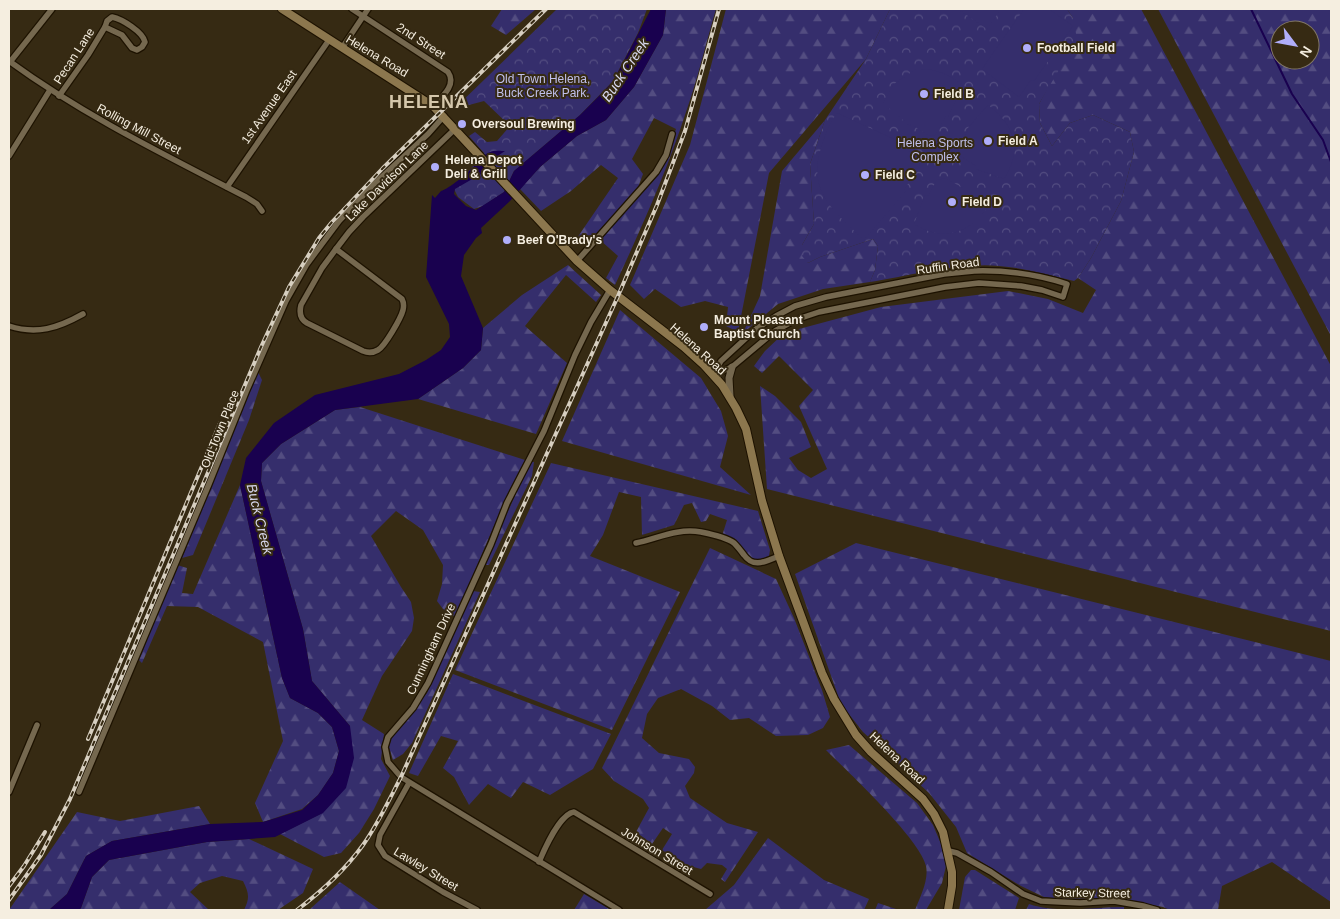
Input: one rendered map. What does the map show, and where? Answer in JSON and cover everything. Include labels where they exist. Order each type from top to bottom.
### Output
[{"type":"main road","name":"Helena Road","points":[[282,9],[433,106],[577,261],[610,290],[684,347],[713,375],[730,396],[742,420],[748,438],[762,501],[779,556],[822,673],[839,709],[862,742],[930,807],[943,832],[949,851],[952,872],[948,910]]},
{"type":"street","points":[[10,61],[52,9]]},
{"type":"street","name":"2nd Street","points":[[352,9],[446,69],[452,78],[448,89],[433,106]]},
{"type":"street","points":[[342,48],[368,9]]},
{"type":"street","name":"Pecan Lane","points":[[59,96],[88,55],[104,26],[109,19],[116,18],[143,36],[144,45],[140,49],[134,49],[122,34],[104,26]]},
{"type":"street","name":"1st Avenue East","points":[[227,186],[328,40]]},
{"type":"street","name":"Rolling Mill Street","points":[[10,61],[59,96],[109,126],[227,186],[253,201],[262,211]]},
{"type":"street","points":[[9,156],[50,90]]},
{"type":"street","name":"Old Town Place","points":[[79,792],[209,484],[242,400],[286,300],[307,264],[339,221],[444,116]]},
{"type":"street","name":"Lake Davidson Lane","points":[[336,249],[395,293],[403,302],[402,314],[377,351],[370,353],[363,351],[307,323],[301,318],[301,305],[322,268],[336,249],[360,220],[455,129]]},
{"type":"street","points":[[577,261],[656,172],[666,155],[672,134]]},
{"type":"street","name":"Ruffin Road","points":[[974,271],[1007,271],[1029,274],[1067,284],[1063,297],[1021,286],[979,283],[945,287],[819,312],[795,320],[775,331],[732,367],[713,375],[721,361],[764,323],[786,310],[808,302],[944,274],[974,271]]},
{"type":"street","name":"Cunningham Drive","points":[[610,290],[591,322],[575,355],[544,431],[507,504],[428,683],[413,708],[388,737],[385,747],[388,762],[400,777],[619,910]]},
{"type":"street","points":[[9,326],[18,329],[47,330],[66,324],[83,314]]},
{"type":"street","points":[[730,396],[729,378],[732,367]]},
{"type":"street","points":[[636,543],[671,532],[700,532],[730,541],[752,563],[763,563],[779,556]]},
{"type":"street","points":[[9,792],[37,725]]},
{"type":"street","name":"Lawley Street","points":[[409,783],[380,835],[379,848],[385,856],[443,892],[477,910]]},
{"type":"street","name":"Johnson Street","points":[[539,862],[554,833],[568,814],[574,812],[710,894]]},
{"type":"street","name":"Starkey Street","points":[[949,851],[957,853],[990,872],[1023,894],[1041,901],[1080,903],[1114,901],[1157,910]]},
{"type":"green space","points":[[502,9],[536,9],[506,35],[491,26]]},
{"type":"green space","name":"Old Town Helena, Buck Creek Park.","points":[[557,9],[647,9],[638,33],[613,81],[580,115],[514,171],[504,192],[483,206],[474,209],[458,197],[454,189],[484,153],[469,136],[475,132],[487,142],[497,141],[510,126],[484,101],[454,109]]},
{"type":"green space","points":[[666,9],[716,9],[694,86],[671,156],[615,285],[606,278],[618,256],[600,240],[665,162],[676,129],[654,118],[632,159],[643,174],[637,190],[588,242],[577,238],[618,178],[601,165],[571,191],[541,211],[520,189],[540,167],[577,136],[606,120],[634,87],[663,35]]},
{"type":"green space","points":[[726,9],[890,9],[866,59],[769,173],[738,332],[726,326],[728,307],[705,301],[681,307],[655,289],[644,299],[630,285],[690,145]]},
{"type":"green space","name":"Helena Sports Complex","points":[[890,9],[1067,9],[1073,18],[1077,39],[1039,104],[1040,123],[1052,146],[1070,123],[1093,115],[1130,132],[1134,152],[1121,201],[1091,258],[1074,281],[1018,268],[984,265],[935,270],[870,282],[875,270],[878,246],[873,239],[808,263],[802,256],[802,245],[814,224],[810,164],[825,120],[866,59]]},
{"type":"green space","points":[[958,9],[1001,9],[987,29]]},
{"type":"green space","name":"Football Field","points":[[1024,9],[1049,9],[1073,26],[1034,81],[1031,80],[1019,97],[982,69]]},
{"type":"green space","points":[[1067,9],[1141,9],[1331,366],[1331,631],[767,489],[760,386],[775,396],[801,422],[811,447],[789,458],[798,470],[811,478],[827,469],[799,406],[813,390],[779,356],[762,373],[754,366],[765,351],[784,333],[881,307],[1008,291],[1048,299],[1083,313],[1096,290],[1078,278],[1091,258],[1121,201],[1134,152],[1130,132],[1093,115],[1070,123],[1052,146],[1040,123],[1039,104],[1046,91],[1073,18]]},
{"type":"green space","points":[[1158,9],[1331,9],[1331,336]]},
{"type":"green space","name":"Field B","points":[[916,69],[941,72],[963,85],[948,117],[946,116],[935,135],[929,136],[911,124],[910,126],[883,103],[894,84]]},
{"type":"green space","name":"Field A","points":[[988,105],[1005,121],[1013,139],[1013,158],[1004,179],[976,169],[976,166],[960,156],[958,147],[968,131],[967,129]]},
{"type":"green space","name":"Field C","points":[[837,113],[894,139],[893,141],[918,157],[920,165],[904,190],[906,191],[864,240],[834,210],[821,190],[818,177],[821,148]]},
{"type":"green space","points":[[825,120],[810,164],[814,224],[802,245],[808,263],[873,239],[878,246],[875,270],[870,282],[823,289],[778,304],[743,333],[760,296],[782,171]]},
{"type":"green space","name":"Field D","points":[[946,178],[962,188],[964,186],[987,208],[972,224],[963,229],[945,234],[924,230],[914,224],[925,195],[928,196],[937,180]]},
{"type":"green space","points":[[568,265],[601,295],[596,302],[566,275],[525,326],[567,363],[536,434],[418,399],[463,368],[481,350],[483,328],[522,295]]},
{"type":"green space","points":[[620,310],[701,378],[721,411],[728,436],[720,467],[751,495],[562,441]]},
{"type":"green space","points":[[258,372],[262,380],[249,420],[193,555],[182,558]]},
{"type":"green space","points":[[360,407],[525,460],[508,493],[455,617],[443,609],[437,601],[442,584],[443,565],[423,530],[396,511],[371,536],[411,602],[414,618],[412,631],[382,676],[362,720],[384,734],[381,759],[390,776],[374,809],[359,833],[341,853],[324,857],[280,834],[322,813],[350,726],[312,681],[303,629],[261,481],[262,463],[281,444],[335,410]]},
{"type":"green space","points":[[530,462],[534,462],[532,476],[489,565],[484,565]]},
{"type":"green space","points":[[551,463],[758,511],[770,550],[769,556],[759,562],[753,560],[745,553],[737,541],[722,536],[727,520],[710,514],[706,521],[701,522],[692,503],[684,505],[674,525],[642,535],[641,497],[619,492],[603,535],[590,556],[680,592],[612,730],[455,670]]},
{"type":"green space","points":[[240,485],[282,678],[290,698],[318,713],[332,727],[339,751],[333,773],[318,795],[302,809],[263,822],[255,803],[283,741],[263,642],[198,607],[167,606],[142,663],[139,660],[177,565],[187,568],[182,593],[193,594]]},
{"type":"green space","points":[[856,543],[1331,661],[1331,902],[1272,862],[1222,886],[1218,910],[1170,910],[1116,898],[1067,900],[1044,897],[1021,886],[967,853],[956,827],[929,793],[863,732],[841,704],[795,574]]},
{"type":"green space","points":[[710,548],[776,579],[794,618],[822,690],[830,717],[823,728],[808,735],[776,736],[749,718],[730,720],[712,706],[681,689],[658,698],[647,714],[642,738],[659,753],[689,759],[695,767],[694,773],[685,786],[690,798],[727,823],[758,832],[725,882],[721,879],[727,869],[722,865],[707,863],[701,869],[686,865],[662,850],[672,834],[663,828],[652,844],[636,832],[649,808],[643,799],[614,781],[602,768]]},
{"type":"green space","points":[[473,591],[480,592],[412,743],[403,754],[393,760],[389,747],[392,736],[427,693]]},
{"type":"green space","points":[[453,674],[611,734],[593,769],[550,795],[523,782],[511,798],[488,784],[469,805],[454,777],[443,768],[458,741],[441,736],[418,776],[409,773]]},
{"type":"green space","points":[[849,745],[917,803],[933,825],[941,844],[946,866],[942,883],[926,910],[915,910],[924,888],[927,871],[921,854],[898,823],[826,750]]},
{"type":"green space","points":[[199,806],[210,824],[112,841],[86,856],[67,894],[49,910],[9,910],[77,812],[120,821]]},
{"type":"green space","points":[[768,838],[824,880],[869,899],[864,910],[705,910],[734,885]]},
{"type":"green space","points":[[249,839],[313,869],[303,893],[278,910],[244,910],[248,896],[243,881],[222,876],[200,883],[190,892],[209,910],[79,910],[92,877],[109,860],[207,842]]},
{"type":"green space","points":[[971,870],[975,870],[1019,898],[1015,910],[959,910],[965,877]]},
{"type":"green space","points":[[340,882],[380,910],[309,910]]},
{"type":"green space","points":[[584,894],[611,910],[574,910]]},
{"type":"green space","points":[[878,903],[899,910],[875,910]]},
{"type":"green space","points":[[1029,904],[1052,909],[1124,907],[1124,910],[1026,910]]},
{"type":"water","name":"Buck Creek","points":[[651,9],[666,9],[663,35],[634,87],[606,120],[577,136],[540,167],[510,201],[481,228],[482,233],[464,255],[461,276],[483,328],[481,350],[463,368],[418,399],[335,410],[281,444],[262,463],[261,481],[303,629],[312,681],[350,726],[354,758],[346,788],[323,813],[275,837],[207,842],[109,860],[92,877],[79,910],[49,910],[67,894],[86,856],[112,841],[210,824],[263,822],[302,810],[318,795],[333,773],[339,751],[332,727],[318,713],[290,698],[282,678],[240,485],[246,458],[274,423],[315,395],[399,374],[441,350],[450,337],[449,324],[426,277],[432,195],[435,198],[441,191],[464,176],[486,154],[492,151],[505,151],[499,155],[488,173],[481,174],[455,189],[454,194],[466,206],[476,210],[504,192],[514,171],[580,115],[613,82]]},
{"type":"waterway","points":[[1251,9],[1292,94],[1323,140],[1331,162]]},
{"type":"railway","points":[[9,900],[41,855],[70,799],[261,347],[289,287],[319,238],[332,222],[383,168],[546,9]]},
{"type":"railway","points":[[297,910],[333,880],[349,863],[374,829],[401,777],[618,296],[657,205],[685,131],[719,9]]},
{"type":"railway","points":[[88,739],[220,423]]},
{"type":"railway","points":[[9,886],[45,832]]},
{"type":"place","name":"Football Field","points":[[1027,48]]},
{"type":"place","name":"Field B","points":[[924,94]]},
{"type":"place","name":"Oversoul Brewing","points":[[462,124]]},
{"type":"place","name":"Field A","points":[[988,141]]},
{"type":"place","name":"Helena Depot Deli & Grill","points":[[435,167]]},
{"type":"place","name":"Field C","points":[[865,175]]},
{"type":"place","name":"Field D","points":[[952,202]]},
{"type":"place","name":"Beef O'Brady's","points":[[507,240]]},
{"type":"place","name":"Mount Pleasant Baptist Church","points":[[704,327]]},
{"type":"district","name":"HELENA","points":[[429,102]]}]
